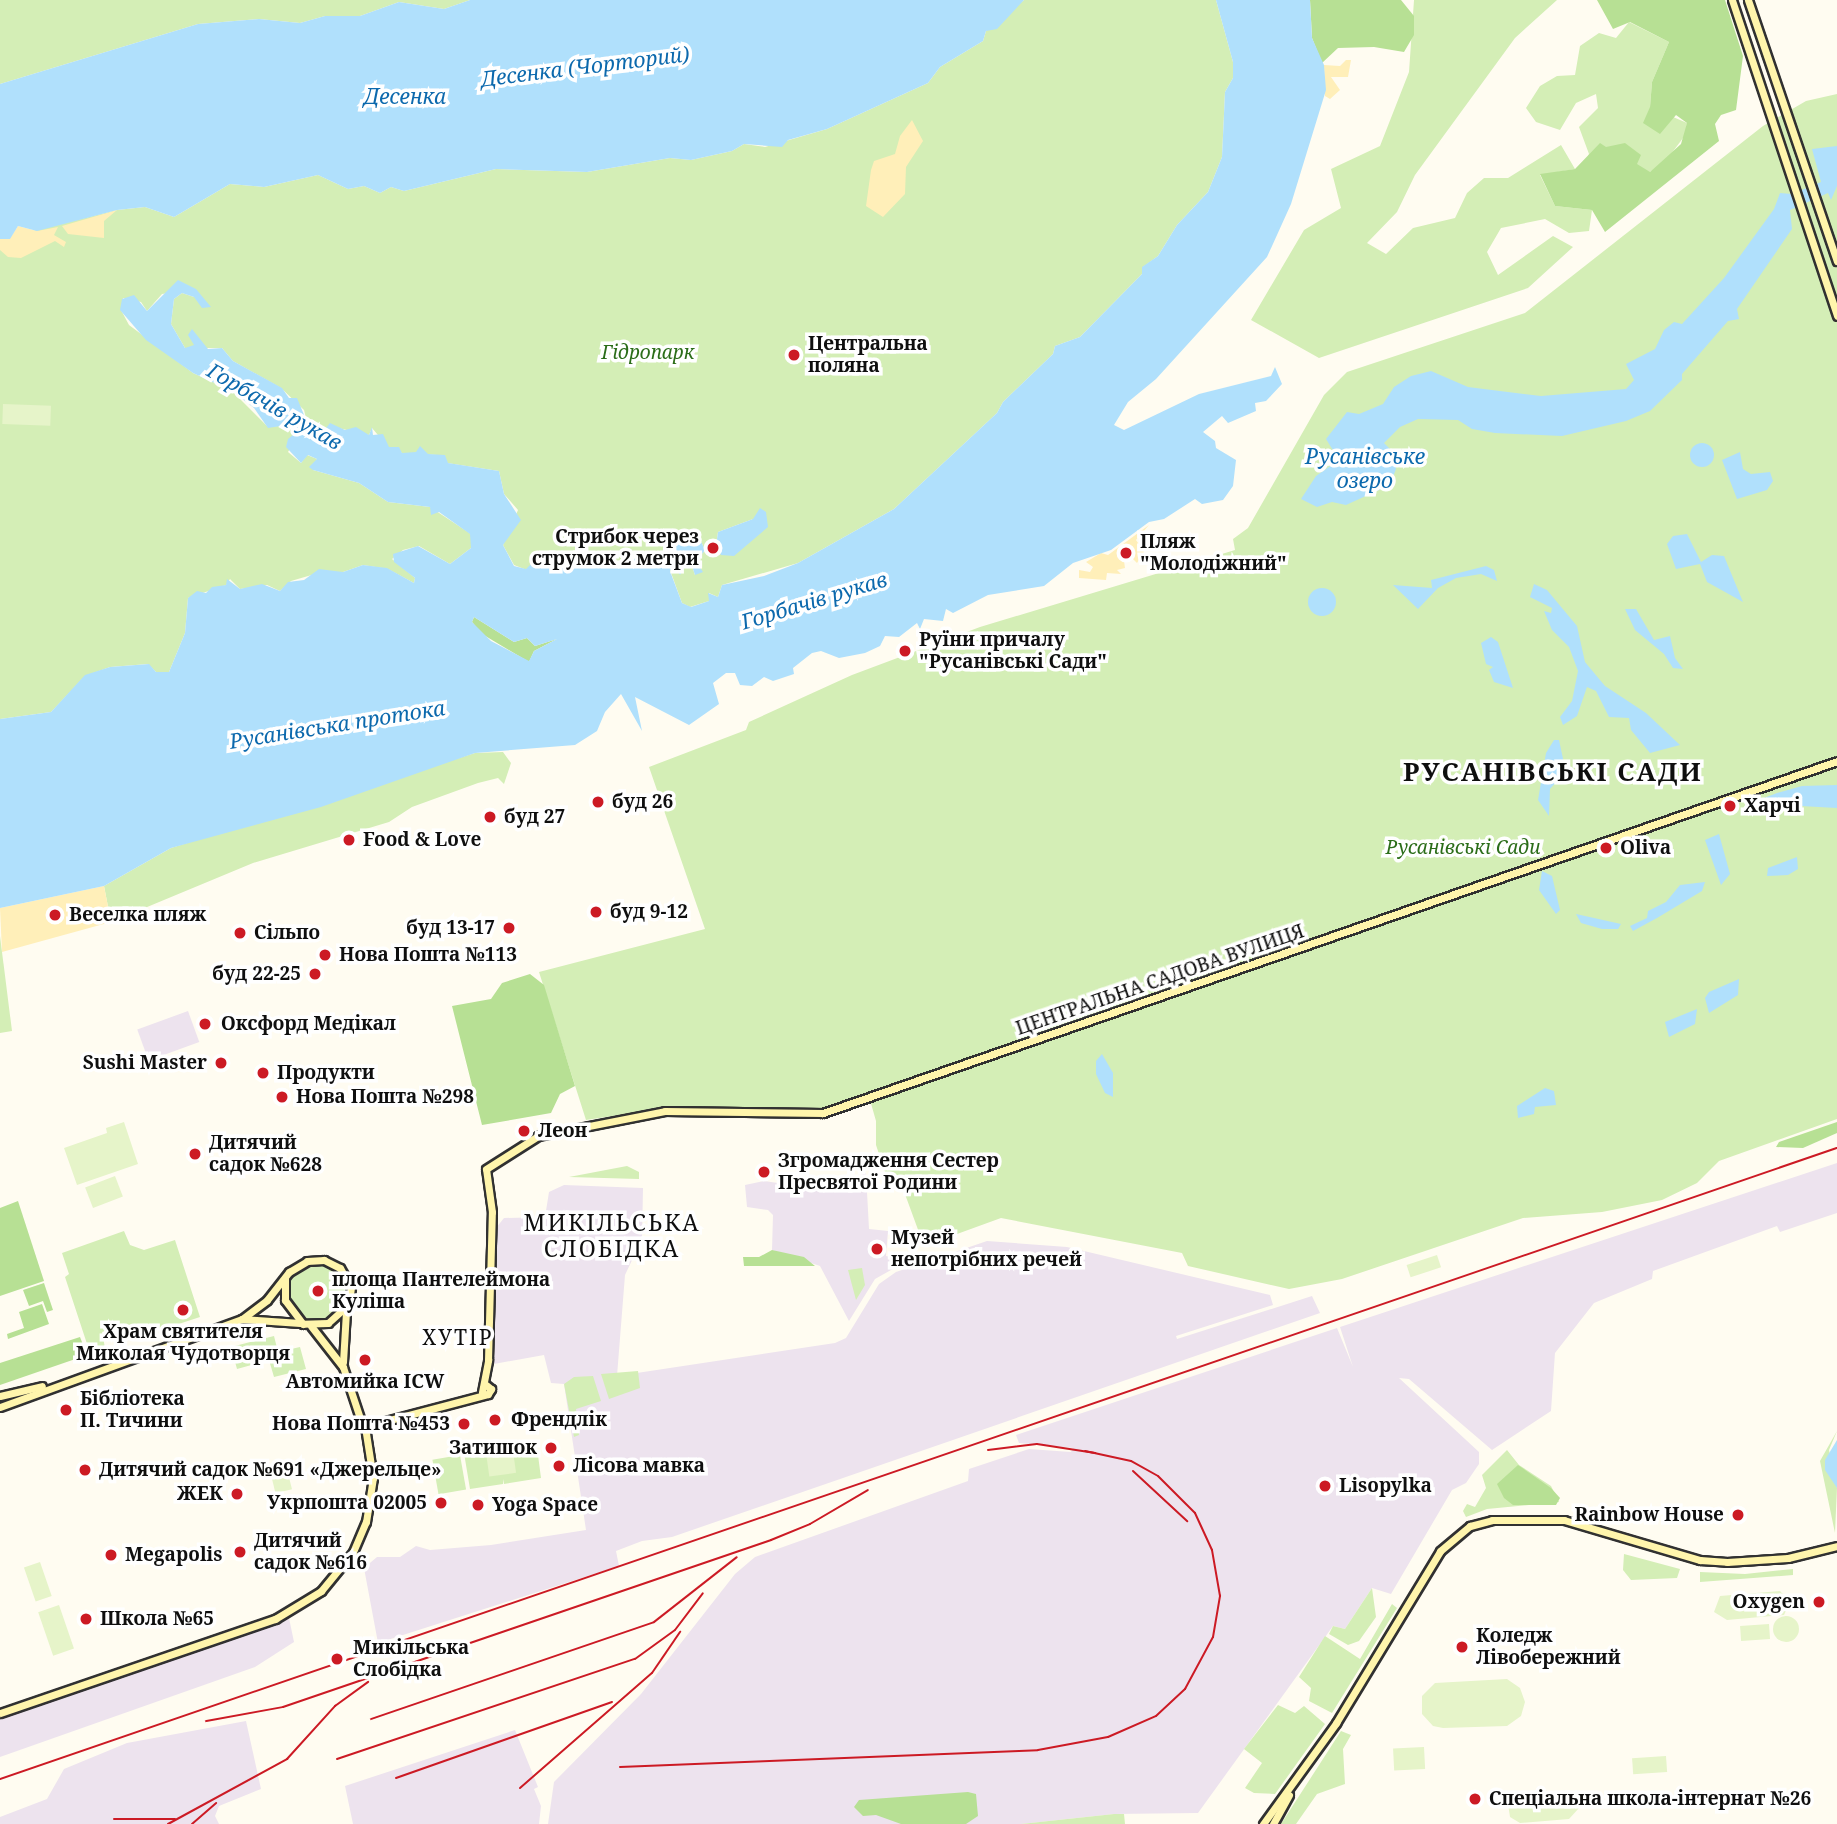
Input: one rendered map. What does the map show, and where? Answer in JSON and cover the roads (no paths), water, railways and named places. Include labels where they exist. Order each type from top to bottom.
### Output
[{"type":"main road","points":[[1731,0],[1837,313]]},
{"type":"main road","points":[[1748,0],[1837,261]]},
{"type":"main road","name":"ЦЕНТРАЛЬНА САДОВА ВУЛИЦЯ","points":[[365,1423],[484,1389],[492,1212],[486,1169],[546,1133],[665,1111],[823,1113],[1837,761]]},
{"type":"main road","points":[[0,1407],[50,1385],[242,1319],[268,1300],[285,1278],[307,1261],[332,1263],[348,1279],[343,1367]]},
{"type":"main road","points":[[0,1713],[275,1619],[321,1591],[347,1561],[366,1522],[373,1478],[365,1423],[343,1367],[285,1300],[285,1278]]},
{"type":"main road","points":[[242,1319],[307,1324],[336,1320],[347,1308]]},
{"type":"main road","points":[[0,1396],[50,1385]]},
{"type":"main road","points":[[1273,1824],[1296,1782],[1440,1551],[1470,1526],[1492,1520],[1564,1520],[1700,1560],[1727,1562],[1788,1558],[1837,1546]]},
{"type":"main road","points":[[1263,1824],[1296,1782]]},
{"type":"water","name":"Десенка","points":[[470,0],[1024,0],[997,29],[986,31],[983,41],[940,67],[928,83],[827,129],[788,140],[782,147],[744,144],[732,151],[691,160],[670,158],[587,172],[496,169],[404,191],[391,187],[380,193],[364,186],[348,189],[318,175],[264,187],[230,184],[174,217],[145,207],[117,210],[37,231],[18,226],[10,239],[0,239],[0,84],[198,24],[259,19],[300,23],[325,16],[360,16],[399,2],[444,9]]},
{"type":"water","points":[[1216,0],[1310,0],[1312,38],[1324,65],[1326,90],[1291,204],[1267,257],[1156,379],[1128,402],[1114,425],[1124,430],[1199,394],[1271,376],[1275,367],[1282,384],[1266,401],[1255,403],[1256,411],[1228,423],[1222,416],[1203,432],[1215,441],[1216,448],[1236,460],[1233,486],[1223,500],[1202,504],[1195,499],[1164,519],[1149,522],[1111,550],[1073,563],[1044,586],[988,595],[953,613],[946,609],[943,621],[924,619],[920,629],[917,623],[899,637],[885,636],[880,646],[865,653],[839,658],[821,651],[812,653],[793,668],[794,674],[773,681],[764,677],[752,686],[740,685],[735,673],[726,673],[713,683],[719,704],[689,725],[635,697],[642,731],[621,694],[605,712],[597,731],[575,745],[475,753],[321,807],[171,848],[104,886],[0,908],[0,719],[51,712],[85,675],[110,667],[149,664],[156,672],[169,672],[185,633],[188,598],[197,591],[206,593],[212,587],[226,585],[227,579],[240,589],[262,584],[280,591],[288,582],[304,580],[319,569],[343,572],[363,565],[387,568],[414,583],[415,578],[394,562],[393,554],[418,546],[450,564],[471,548],[470,534],[439,512],[431,515],[430,507],[388,502],[359,483],[313,470],[309,467],[317,459],[308,455],[301,463],[286,447],[288,439],[300,429],[287,425],[268,428],[254,408],[232,391],[193,373],[146,340],[120,310],[122,299],[134,295],[147,311],[178,280],[196,289],[211,307],[202,308],[194,297],[182,293],[174,299],[171,324],[185,348],[194,345],[188,335],[192,329],[208,349],[222,348],[233,361],[282,388],[289,398],[297,398],[307,422],[323,432],[330,423],[345,430],[356,427],[369,435],[372,427],[373,435],[383,434],[389,447],[399,447],[402,453],[416,452],[420,446],[428,454],[445,455],[448,463],[499,471],[504,494],[521,520],[503,545],[514,566],[526,569],[532,563],[573,559],[620,564],[630,559],[666,557],[673,538],[698,535],[704,548],[716,546],[718,532],[753,519],[760,508],[766,512],[768,527],[734,556],[721,555],[716,548],[705,550],[696,562],[703,572],[695,575],[689,557],[680,575],[674,564],[670,571],[682,603],[691,607],[709,601],[708,593],[718,597],[722,585],[764,576],[798,563],[894,509],[997,413],[1003,402],[1053,354],[1055,346],[1080,337],[1142,274],[1142,267],[1158,256],[1177,225],[1208,192],[1222,157],[1225,92],[1233,78],[1233,62]],"holes":[[[474,617],[514,642],[527,638],[535,646],[557,639],[534,651],[529,661],[491,641],[472,622]]]},
{"type":"water","name":"Русанівське озеро","points":[[1837,146],[1837,186],[1831,200],[1828,193],[1790,210],[1792,229],[1737,309],[1739,319],[1728,321],[1682,374],[1682,380],[1650,411],[1626,421],[1562,436],[1495,433],[1472,429],[1458,420],[1418,419],[1400,427],[1384,443],[1392,451],[1396,469],[1390,485],[1346,505],[1332,502],[1317,507],[1301,499],[1316,476],[1339,460],[1326,439],[1347,412],[1359,414],[1383,404],[1394,387],[1411,376],[1431,371],[1468,387],[1541,396],[1626,389],[1634,380],[1626,364],[1655,349],[1664,330],[1674,322],[1682,324],[1724,278],[1774,209],[1780,193],[1792,194],[1821,182],[1812,149]]},
{"type":"water","points":[[1702,443],[1711,446],[1714,455],[1711,464],[1702,467],[1693,464],[1690,455],[1693,446]]},
{"type":"water","points":[[1740,452],[1743,469],[1751,474],[1770,472],[1773,481],[1767,490],[1737,499],[1722,460]]},
{"type":"water","points":[[1687,534],[1701,562],[1712,555],[1724,556],[1743,602],[1707,582],[1700,564],[1676,569],[1667,544],[1673,536]]},
{"type":"water","points":[[1486,566],[1494,570],[1497,581],[1481,574],[1456,578],[1438,588],[1418,609],[1393,585],[1432,588],[1431,580]]},
{"type":"water","points":[[1534,584],[1547,590],[1577,626],[1585,662],[1605,686],[1646,713],[1680,745],[1650,753],[1631,730],[1629,718],[1609,717],[1596,691],[1587,687],[1577,716],[1563,725],[1560,717],[1572,701],[1578,671],[1569,647],[1552,630],[1544,611],[1551,613],[1552,608],[1530,597]]},
{"type":"water","points":[[1322,588],[1332,592],[1336,602],[1332,612],[1322,616],[1312,612],[1308,602],[1312,592]]},
{"type":"water","points":[[1625,609],[1636,609],[1654,640],[1670,636],[1675,658],[1683,669],[1673,668],[1664,654],[1635,630]]},
{"type":"water","points":[[1491,637],[1498,642],[1513,688],[1494,682],[1489,670],[1493,667],[1486,664],[1481,643]]},
{"type":"water","points":[[1554,740],[1559,740],[1568,782],[1557,781],[1550,789],[1549,816],[1538,800],[1546,753]]},
{"type":"water","points":[[1837,785],[1837,808],[1782,805],[1759,810],[1759,800],[1777,793],[1802,786]]},
{"type":"water","points":[[1719,834],[1730,874],[1721,885],[1705,840]]},
{"type":"water","points":[[1797,857],[1798,869],[1788,875],[1767,876],[1768,868]]},
{"type":"water","points":[[1542,871],[1552,876],[1560,910],[1556,914],[1539,890]]},
{"type":"water","points":[[1705,882],[1702,891],[1633,931],[1630,926],[1647,918],[1648,911],[1666,902],[1680,885]]},
{"type":"water","points":[[1576,914],[1621,924],[1618,929],[1602,929],[1581,923]]},
{"type":"water","points":[[1739,979],[1738,995],[1709,1013],[1705,998],[1709,992]]},
{"type":"water","points":[[1697,1009],[1695,1024],[1669,1037],[1665,1022]]},
{"type":"water","points":[[1102,1054],[1113,1073],[1113,1097],[1105,1093],[1096,1074],[1096,1061]]},
{"type":"water","points":[[1545,1088],[1554,1091],[1556,1105],[1535,1107],[1534,1114],[1518,1118],[1517,1106]]},
{"type":"water","points":[[1837,1440],[1837,1488],[1825,1470],[1825,1460]]},
{"type":"railway","points":[[0,1779],[1837,1148]]},
{"type":"railway","points":[[988,1450],[1037,1444],[1095,1453]]},
{"type":"railway","points":[[620,1767],[1038,1750],[1108,1737],[1156,1716],[1185,1689],[1213,1637],[1220,1596],[1212,1550],[1195,1513],[1158,1476],[1131,1461],[1085,1451]]},
{"type":"railway","points":[[1133,1471],[1187,1521]]},
{"type":"railway","points":[[206,1721],[283,1707],[771,1540],[810,1524],[868,1490]]},
{"type":"railway","points":[[371,1719],[654,1622],[737,1557]]},
{"type":"railway","points":[[337,1759],[635,1659],[675,1630],[703,1593]]},
{"type":"railway","points":[[520,1788],[652,1673],[680,1632]]},
{"type":"railway","points":[[168,1824],[287,1759],[335,1706],[368,1682]]},
{"type":"railway","points":[[396,1778],[612,1702]]},
{"type":"railway","points":[[192,1824],[216,1803]]},
{"type":"railway","points":[[114,1819],[175,1819]]},
{"type":"place","name":"Центральна поляна","points":[[794,355]]},
{"type":"place","name":"Стрибок через струмок 2 метри","points":[[713,548]]},
{"type":"place","name":"Пляж \"Молодіжний\"","points":[[1126,553]]},
{"type":"place","name":"Руїни причалу \"Русанівські Сади\"","points":[[905,651]]},
{"type":"place","name":"буд 26","points":[[598,802]]},
{"type":"place","name":"Харчі","points":[[1730,806]]},
{"type":"place","name":"буд 27","points":[[490,817]]},
{"type":"place","name":"Food & Love","points":[[349,840]]},
{"type":"place","name":"Oliva","points":[[1606,848]]},
{"type":"place","name":"буд 9-12","points":[[596,912]]},
{"type":"place","name":"Веселка пляж","points":[[55,915]]},
{"type":"place","name":"буд 13-17","points":[[509,928]]},
{"type":"place","name":"Сільпо","points":[[240,933]]},
{"type":"place","name":"Нова Пошта №113","points":[[325,955]]},
{"type":"place","name":"буд 22-25","points":[[315,974]]},
{"type":"place","name":"Оксфорд Медікал","points":[[205,1024]]},
{"type":"place","name":"Sushi Master","points":[[221,1063]]},
{"type":"place","name":"Продукти","points":[[263,1073]]},
{"type":"place","name":"Нова Пошта №298","points":[[282,1097]]},
{"type":"place","name":"Леон","points":[[524,1131]]},
{"type":"place","name":"Дитячий садок №628","points":[[195,1154]]},
{"type":"place","name":"Згромадження Сестер Пресвятої Родини","points":[[764,1172]]},
{"type":"place","name":"Музей непотрібних речей","points":[[877,1249]]},
{"type":"place","name":"площа Пантелеймона Куліша","points":[[318,1291]]},
{"type":"place","name":"Храм святителя Миколая Чудотворця","points":[[183,1310]]},
{"type":"place","name":"Автомийка ICW","points":[[365,1360]]},
{"type":"place","name":"Бібліотека П. Тичини","points":[[66,1410]]},
{"type":"place","name":"Френдлік","points":[[495,1420]]},
{"type":"place","name":"Нова Пошта №453","points":[[464,1424]]},
{"type":"place","name":"Затишок","points":[[551,1448]]},
{"type":"place","name":"Лісова мавка","points":[[559,1466]]},
{"type":"place","name":"Дитячий садок №691 «Джерельце»","points":[[85,1470]]},
{"type":"place","name":"Lisopylka","points":[[1325,1486]]},
{"type":"place","name":"ЖЕК","points":[[237,1494]]},
{"type":"place","name":"Укрпошта 02005","points":[[441,1503]]},
{"type":"place","name":"Yoga Space","points":[[478,1505]]},
{"type":"place","name":"Rainbow House","points":[[1738,1515]]},
{"type":"place","name":"Дитячий садок №616","points":[[240,1552]]},
{"type":"place","name":"Megapolis","points":[[111,1555]]},
{"type":"place","name":"Oxygen","points":[[1819,1602]]},
{"type":"place","name":"Школа №65","points":[[86,1619]]},
{"type":"place","name":"Коледж Лівобережний","points":[[1462,1647]]},
{"type":"place","name":"Микільська Слобідка","points":[[337,1659]]},
{"type":"place","name":"Спеціальна школа-інтернат №26","points":[[1475,1799]]},
{"type":"district","name":"РУСАНІВСЬКІ САДИ","points":[[1553,772]]},
{"type":"district","name":"МИКІЛЬСЬКА СЛОБІДКА","points":[[612,1235]]},
{"type":"district","name":"ХУТІР","points":[[458,1337]]},
{"type":"water label","name":"Десенка (Чорторий)","points":[[585,66]]},
{"type":"water label","name":"Горбачів рукав","points":[[275,406]]},
{"type":"water label","name":"Горбачів рукав","points":[[814,600]]},
{"type":"water label","name":"Русанівська протока","points":[[337,724]]},
{"type":"park label","name":"Гідропарк","points":[[648,353]]},
{"type":"park label","name":"Русанівські Сади","points":[[1463,848]]}]
